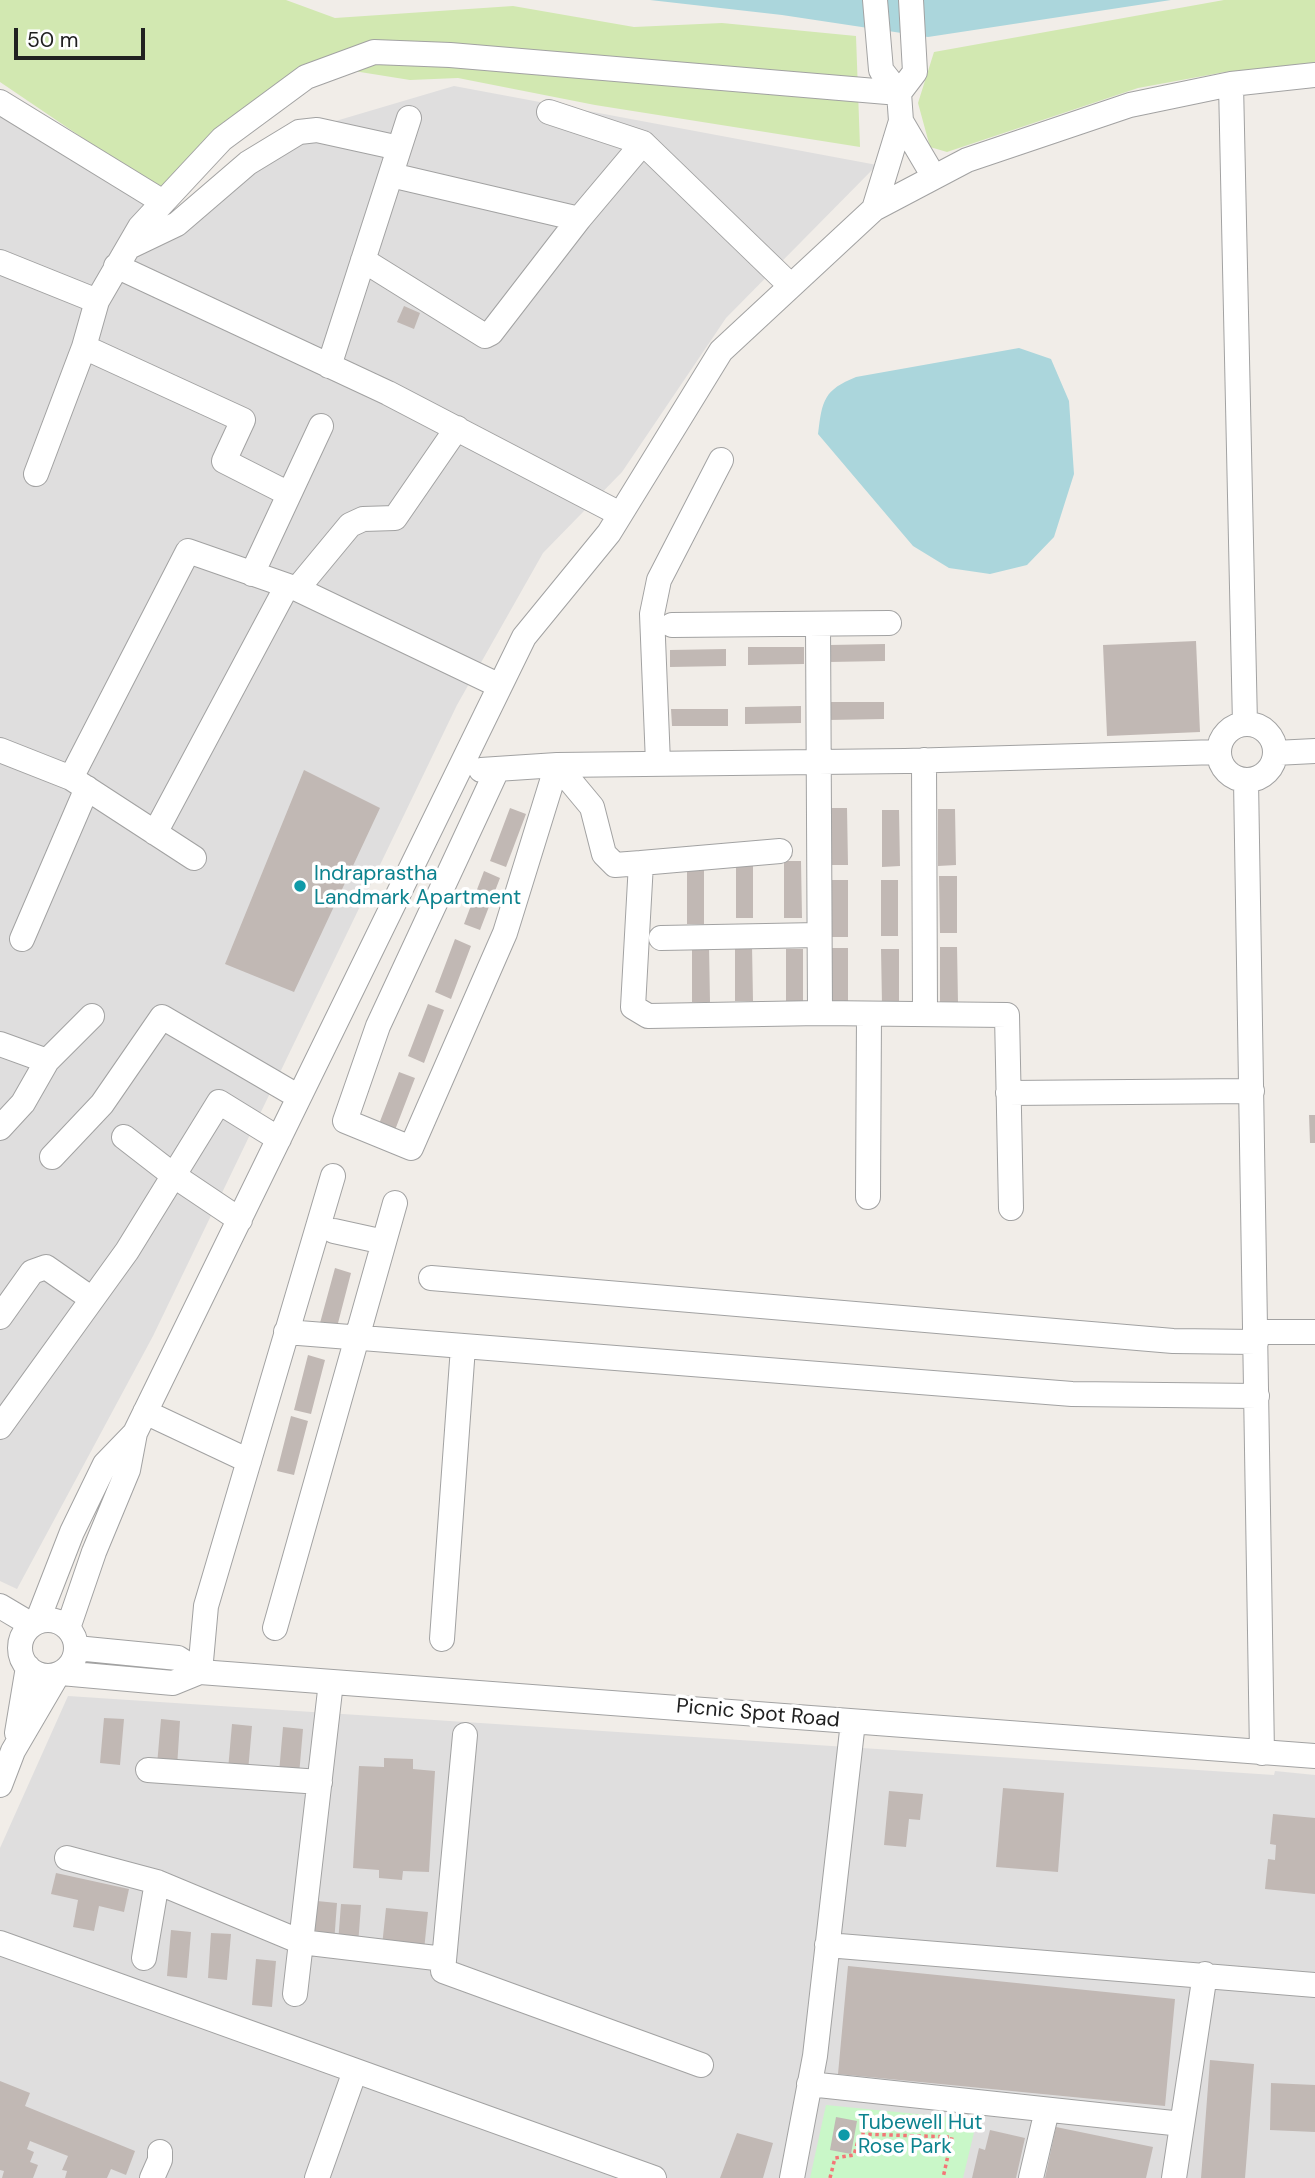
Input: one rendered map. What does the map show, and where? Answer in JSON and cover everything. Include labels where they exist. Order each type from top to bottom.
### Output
[{"type":"street","points":[[874,209],[901,121],[899,93],[881,70],[875,0]]},
{"type":"street","points":[[899,93],[915,72],[911,0]]},
{"type":"street","points":[[36,474],[84,347],[97,301],[140,227],[222,139],[306,77],[374,52],[463,56],[899,93]]},
{"type":"street","points":[[0,1785],[13,1751],[60,1673],[72,1662],[72,1638],[94,1552],[128,1470],[140,1423],[524,637],[609,533],[721,351],[874,209],[967,160],[1130,105],[1231,84],[1315,75]]},
{"type":"street","points":[[1231,84],[1245,724]]},
{"type":"street","points":[[0,102],[163,202]]},
{"type":"street","points":[[549,112],[643,143],[792,286]]},
{"type":"street","points":[[329,366],[409,118]]},
{"type":"street","points":[[901,121],[934,177]]},
{"type":"street","points":[[122,256],[177,224],[248,163],[299,132],[317,130],[399,148]]},
{"type":"street","points":[[363,260],[485,336],[492,333],[579,219],[643,143]]},
{"type":"street","points":[[391,175],[579,219]]},
{"type":"street","points":[[122,256],[329,366],[457,428],[620,514]]},
{"type":"street","points":[[0,263],[97,301]]},
{"type":"street","points":[[84,347],[243,420],[224,461],[289,494]]},
{"type":"street","points":[[252,573],[321,426]]},
{"type":"street","points":[[155,833],[292,587],[350,525],[363,519],[395,519],[457,428]]},
{"type":"street","points":[[658,763],[652,614],[659,580],[721,460]]},
{"type":"street","points":[[22,939],[79,783],[188,551],[292,587],[500,686]]},
{"type":"street","points":[[672,625],[889,623]]},
{"type":"street","points":[[818,624],[820,1013]]},
{"type":"street","points":[[1245,724],[1266,733],[1275,753],[1266,773],[1246,780],[1227,772],[1219,752],[1227,732],[1245,724]]},
{"type":"street","points":[[0,750],[79,783],[194,858]]},
{"type":"street","points":[[1275,753],[1315,751]]},
{"type":"street","points":[[460,770],[557,765],[924,760],[1219,752]]},
{"type":"street","points":[[924,760],[925,1014]]},
{"type":"street","points":[[497,770],[378,1026],[345,1121],[411,1148],[505,933],[557,765]]},
{"type":"street","points":[[557,765],[592,807],[604,854],[615,865],[780,851]]},
{"type":"street","points":[[1246,780],[1262,1753]]},
{"type":"street","points":[[641,863],[633,1007],[648,1016],[820,1013],[1007,1015],[1011,1208]]},
{"type":"street","points":[[661,938],[818,935]]},
{"type":"street","points":[[868,1197],[869,1014]]},
{"type":"street","points":[[0,1128],[23,1103],[47,1061],[92,1016]]},
{"type":"street","points":[[52,1157],[102,1104],[162,1017],[299,1097]]},
{"type":"street","points":[[0,1044],[47,1061]]},
{"type":"street","points":[[1008,1093],[1252,1091]]},
{"type":"street","points":[[0,1427],[92,1299],[219,1102],[279,1139]]},
{"type":"street","points":[[124,1137],[173,1175],[240,1220]]},
{"type":"street","points":[[200,1672],[206,1606],[333,1176]]},
{"type":"street","points":[[275,1628],[395,1203]]},
{"type":"street","points":[[334,1231],[384,1242]]},
{"type":"street","points":[[4,1301],[32,1272],[46,1266],[92,1299]]},
{"type":"street","points":[[431,1278],[1173,1341],[1315,1332]]},
{"type":"street","points":[[286,1332],[1072,1394],[1257,1396]]},
{"type":"street","points":[[442,1639],[463,1347]]},
{"type":"street","points":[[140,1423],[249,1461]]},
{"type":"street","points":[[13,1751],[25,1662],[23,1636],[35,1623],[72,1532],[106,1464],[140,1423]]},
{"type":"street","points":[[0,1606],[35,1623],[50,1620],[72,1638]]},
{"type":"street","name":"Picnic Spot Road","points":[[72,1638],[178,1658],[200,1672],[1315,1756]]},
{"type":"street","points":[[0,1640],[42,1675],[60,1673]]},
{"type":"street","name":"Picnic Spot Road","points":[[60,1673],[173,1684],[200,1672]]},
{"type":"street","points":[[295,1994],[331,1682]]},
{"type":"street","points":[[792,2178],[809,2084],[853,1722]]},
{"type":"street","points":[[465,1735],[443,1971],[701,2065]]},
{"type":"street","points":[[148,1770],[320,1782]]},
{"type":"street","points":[[67,1858],[157,1882],[301,1942],[444,1959]]},
{"type":"street","points":[[144,1958],[157,1882]]},
{"type":"street","points":[[0,1943],[355,2071],[612,2171],[654,2178]]},
{"type":"street","points":[[827,1945],[1315,1985]]},
{"type":"street","points":[[1174,2178],[1205,1974]]},
{"type":"street","points":[[317,2178],[355,2071]]},
{"type":"street","points":[[809,2084],[1182,2124]]},
{"type":"street","points":[[1031,2178],[1047,2110]]},
{"type":"street","points":[[152,2178],[160,2160],[160,2152]]},
{"type":"path","points":[[830,2178],[835,2158],[854,2155],[860,2134],[952,2137],[943,2178]]},
{"type":"shaded area","points":[[454,86],[877,165],[726,318],[622,472],[543,553],[457,705],[153,1336],[17,1589],[0,1581],[0,99],[192,226],[227,184],[312,128]]},
{"type":"shaded area","points":[[68,1696],[1274,1775],[1275,1771],[1315,1775],[1315,2178],[0,2178],[0,1848]]},
{"type":"green space","points":[[0,0],[286,0],[335,18],[513,6],[634,27],[722,23],[856,36],[860,147],[595,105],[458,78],[410,80],[310,64],[161,191],[0,82]]},
{"type":"green space","points":[[1224,0],[1315,0],[1315,64],[1225,72],[1138,88],[947,152],[930,147],[918,103],[934,52]]},
{"type":"green space","points":[[826,2105],[977,2120],[963,2178],[810,2178]]},
{"type":"water","points":[[650,0],[1171,0],[928,37],[782,15]]},
{"type":"water","points":[[1019,348],[1051,359],[1069,401],[1074,474],[1054,537],[1027,565],[990,574],[949,568],[913,546],[818,434],[823,404],[837,387],[856,377]]},
{"type":"building","points":[[404,306],[420,313],[414,329],[397,322]]},
{"type":"building","points":[[1196,641],[1200,732],[1107,736],[1103,645]]},
{"type":"building","points":[[885,644],[885,661],[829,662],[829,645]]},
{"type":"building","points":[[748,647],[804,647],[804,664],[748,665]]},
{"type":"building","points":[[726,649],[726,666],[670,667],[670,650]]},
{"type":"building","points":[[828,702],[884,702],[884,719],[828,720]]},
{"type":"building","points":[[801,706],[801,723],[745,724],[745,707]]},
{"type":"building","points":[[671,709],[728,709],[728,726],[672,726]]},
{"type":"building","name":"Indraprastha Landmark Apartment","points":[[304,770],[380,808],[294,992],[225,964]]},
{"type":"building","points":[[510,808],[526,814],[506,867],[490,861]]},
{"type":"building","points":[[830,808],[847,808],[848,865],[830,865]]},
{"type":"building","points":[[938,809],[955,809],[956,865],[938,866]]},
{"type":"building","points":[[882,810],[899,810],[900,866],[882,867]]},
{"type":"building","points":[[753,861],[753,918],[736,918],[736,862]]},
{"type":"building","points":[[784,861],[801,861],[802,918],[784,918]]},
{"type":"building","points":[[687,868],[704,868],[704,924],[687,924]]},
{"type":"building","points":[[484,871],[500,878],[480,930],[464,924]]},
{"type":"building","points":[[939,876],[957,876],[957,933],[940,933]]},
{"type":"building","points":[[831,880],[848,880],[848,937],[831,937]]},
{"type":"building","points":[[881,880],[898,880],[898,936],[881,936]]},
{"type":"building","points":[[455,939],[471,946],[451,999],[435,992]]},
{"type":"building","points":[[735,945],[752,945],[753,1001],[735,1001]]},
{"type":"building","points":[[692,946],[709,946],[710,1002],[692,1002]]},
{"type":"building","points":[[940,947],[957,947],[958,1003],[940,1003]]},
{"type":"building","points":[[830,948],[848,948],[848,1004],[831,1004]]},
{"type":"building","points":[[786,949],[803,949],[803,1005],[786,1005]]},
{"type":"building","points":[[881,949],[899,949],[899,1005],[882,1005]]},
{"type":"building","points":[[428,1004],[444,1010],[424,1063],[408,1056]]},
{"type":"building","points":[[399,1072],[415,1078],[395,1130],[379,1124]]},
{"type":"building","points":[[1309,1115],[1315,1115],[1315,1143],[1310,1143]]},
{"type":"building","points":[[335,1268],[351,1273],[337,1327],[320,1323]]},
{"type":"building","points":[[308,1355],[325,1360],[311,1414],[294,1410]]},
{"type":"building","points":[[291,1416],[308,1421],[294,1475],[277,1471]]},
{"type":"building","points":[[104,1718],[124,1719],[120,1765],[100,1763]]},
{"type":"building","points":[[161,1719],[180,1721],[177,1767],[157,1765]]},
{"type":"building","points":[[232,1724],[252,1726],[248,1771],[228,1770]]},
{"type":"building","points":[[283,1727],[303,1729],[299,1775],[279,1773]]},
{"type":"building","points":[[384,1758],[413,1759],[413,1769],[435,1771],[429,1872],[403,1871],[402,1880],[379,1878],[379,1870],[353,1868],[359,1766],[384,1767]]},
{"type":"building","points":[[1003,1788],[1064,1793],[1058,1872],[996,1867]]},
{"type":"building","points":[[889,1791],[923,1794],[920,1820],[909,1819],[906,1847],[884,1845]]},
{"type":"building","points":[[1273,1814],[1315,1818],[1315,1894],[1265,1889],[1268,1859],[1275,1860],[1276,1845],[1270,1844]]},
{"type":"building","points":[[56,1873],[129,1889],[124,1912],[99,1906],[94,1931],[73,1927],[78,1900],[51,1894]]},
{"type":"building","points":[[317,1901],[337,1903],[334,1943],[313,1941]]},
{"type":"building","points":[[341,1904],[361,1905],[358,1945],[338,1943]]},
{"type":"building","points":[[386,1908],[428,1912],[424,1950],[382,1946]]},
{"type":"building","points":[[171,1930],[191,1932],[187,1978],[167,1976]]},
{"type":"building","points":[[211,1933],[231,1934],[227,1980],[208,1978]]},
{"type":"building","points":[[256,1959],[276,1961],[272,2007],[252,2005]]},
{"type":"building","points":[[848,1966],[1175,1999],[1165,2106],[838,2074]]},
{"type":"building","points":[[1210,2060],[1254,2064],[1245,2178],[1201,2178]]},
{"type":"building","points":[[0,2081],[30,2093],[25,2106],[135,2151],[126,2175],[111,2169],[107,2178],[65,2178],[67,2171],[62,2170],[68,2156],[30,2141],[27,2149],[34,2152],[30,2162],[38,2165],[33,2178],[2,2178],[4,2171],[0,2170]]},
{"type":"building","points":[[1271,2083],[1315,2085],[1315,2132],[1270,2130]]},
{"type":"building","name":"Tubewell Hut Rose Park","points":[[836,2117],[857,2121],[851,2154],[830,2150]]},
{"type":"building","points":[[1056,2127],[1153,2147],[1146,2178],[1045,2178]]},
{"type":"building","points":[[990,2130],[1025,2138],[1016,2178],[972,2178],[979,2148],[985,2150]]},
{"type":"building","points":[[737,2133],[773,2143],[763,2178],[720,2178]]},
{"type":"place","name":"Indraprastha Landmark Apartment","points":[[300,886]]},
{"type":"place","name":"Tubewell Hut Rose Park","points":[[844,2135]]}]
